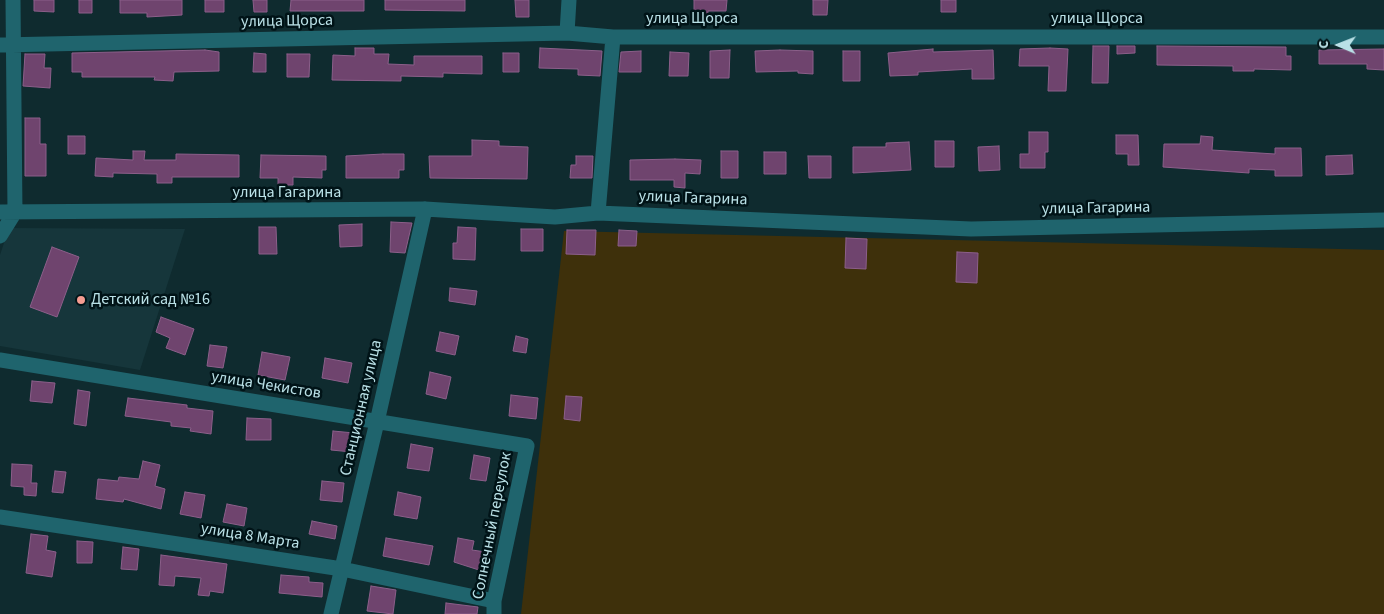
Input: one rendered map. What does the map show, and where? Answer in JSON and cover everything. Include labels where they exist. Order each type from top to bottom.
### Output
[{"type":"street","points":[[0,236],[8,212],[7,45],[13,0]]},
{"type":"street","points":[[567,34],[569,0]]},
{"type":"street","name":"улица Щорса","points":[[7,45],[567,34],[613,37],[1384,37]]},
{"type":"street","points":[[598,213],[613,37]]},
{"type":"street","name":"улица Гагарина","points":[[8,212],[425,209],[555,217],[598,213],[971,229],[1384,220]]},
{"type":"street","name":"Станционная улица","points":[[331,614],[425,209]]},
{"type":"street","name":"улица Чекистов","points":[[0,360],[527,446]]},
{"type":"street","name":"Солнечный переулок","points":[[494,607],[527,446]]},
{"type":"street","name":"улица 8 Марта","points":[[0,517],[342,569],[494,607]]},
{"type":"shaded area","name":"Детский сад №16","points":[[9,228],[185,229],[140,370],[0,346],[0,255]]},
{"type":"shaded area","points":[[564,231],[1384,250],[1384,614],[521,614]]},
{"type":"building","points":[[34,0],[54,0],[54,12],[34,11]]},
{"type":"building","points":[[79,0],[92,0],[92,13],[79,13]]},
{"type":"building","points":[[120,0],[182,0],[182,15],[147,17],[147,13],[120,13]]},
{"type":"building","points":[[205,0],[224,0],[224,12],[205,12]]},
{"type":"building","points":[[253,0],[267,0],[267,12],[254,12]]},
{"type":"building","points":[[291,0],[364,0],[364,11],[290,11]]},
{"type":"building","points":[[385,0],[465,0],[465,11],[385,10]]},
{"type":"building","points":[[515,0],[529,0],[529,17],[516,17]]},
{"type":"building","points":[[694,0],[727,0],[726,11],[708,11],[708,16],[694,16]]},
{"type":"building","points":[[813,0],[828,0],[827,15],[813,15]]},
{"type":"building","points":[[941,0],[956,0],[956,12],[941,12]]},
{"type":"building","points":[[1093,46],[1109,46],[1108,83],[1092,83]]},
{"type":"building","points":[[1117,46],[1135,46],[1135,53],[1117,54]]},
{"type":"building","points":[[1157,46],[1286,47],[1286,56],[1291,56],[1291,70],[1254,69],[1254,71],[1233,71],[1233,66],[1157,65]]},
{"type":"building","points":[[355,48],[374,48],[374,54],[389,54],[388,64],[414,65],[414,56],[482,56],[482,74],[443,73],[443,77],[401,76],[401,81],[332,80],[333,55],[355,56]]},
{"type":"building","points":[[540,48],[602,51],[600,76],[578,75],[578,69],[539,68]]},
{"type":"building","points":[[933,49],[933,52],[993,50],[994,79],[972,79],[972,69],[918,72],[918,75],[890,76],[888,53]]},
{"type":"building","points":[[1020,49],[1068,49],[1066,91],[1048,91],[1049,66],[1019,66]]},
{"type":"building","points":[[1384,49],[1384,70],[1367,69],[1367,64],[1319,64],[1319,50]]},
{"type":"building","points":[[205,50],[219,52],[219,71],[174,72],[173,81],[154,80],[155,77],[82,77],[82,72],[72,72],[72,53]]},
{"type":"building","points":[[730,50],[729,78],[710,78],[710,51]]},
{"type":"building","points":[[641,51],[641,72],[619,72],[621,52]]},
{"type":"building","points":[[755,51],[813,51],[813,74],[798,73],[798,71],[756,72]]},
{"type":"building","points":[[843,51],[860,51],[860,81],[843,81]]},
{"type":"building","points":[[670,52],[689,53],[688,76],[669,76]]},
{"type":"building","points":[[254,53],[266,54],[266,72],[253,72]]},
{"type":"building","points":[[503,53],[519,53],[519,72],[503,72]]},
{"type":"building","points":[[25,54],[45,54],[44,68],[51,68],[50,88],[23,86]]},
{"type":"building","points":[[287,54],[310,54],[309,77],[287,77]]},
{"type":"building","points":[[25,118],[40,118],[40,144],[46,144],[46,176],[25,176]]},
{"type":"building","points":[[1029,132],[1048,132],[1048,152],[1045,152],[1045,168],[1020,168],[1020,154],[1029,154]]},
{"type":"building","points":[[1116,135],[1138,135],[1139,165],[1128,165],[1128,154],[1116,154]]},
{"type":"building","points":[[68,136],[85,136],[85,154],[68,154]]},
{"type":"building","points":[[1201,136],[1213,137],[1212,150],[1275,154],[1275,148],[1301,148],[1302,176],[1275,176],[1275,170],[1249,169],[1249,173],[1163,167],[1164,144],[1200,144]]},
{"type":"building","points":[[472,140],[499,141],[499,146],[528,147],[527,179],[430,178],[429,156],[472,156]]},
{"type":"building","points":[[935,141],[954,141],[954,167],[935,167]]},
{"type":"building","points":[[909,142],[911,170],[853,173],[853,147],[886,147],[886,143]]},
{"type":"building","points":[[999,146],[1000,170],[979,171],[978,147]]},
{"type":"building","points":[[133,151],[145,151],[144,160],[176,160],[176,154],[239,155],[239,177],[172,177],[172,183],[157,183],[157,174],[113,173],[113,177],[95,176],[96,158],[133,160]]},
{"type":"building","points":[[721,151],[738,151],[738,178],[721,178]]},
{"type":"building","points":[[764,152],[786,152],[786,174],[764,174]]},
{"type":"building","points":[[404,154],[404,170],[399,170],[399,178],[346,178],[346,156]]},
{"type":"building","points":[[261,155],[326,156],[326,170],[322,170],[322,178],[293,177],[293,185],[278,185],[278,178],[260,178]]},
{"type":"building","points":[[1352,155],[1353,174],[1326,175],[1326,156]]},
{"type":"building","points":[[576,156],[593,156],[592,178],[570,178],[571,165],[576,165]]},
{"type":"building","points":[[808,156],[831,156],[831,178],[809,178]]},
{"type":"building","points":[[630,160],[701,160],[700,174],[685,173],[685,188],[674,187],[674,180],[630,180]]},
{"type":"building","points":[[391,222],[412,223],[405,253],[390,252]]},
{"type":"building","points":[[362,224],[362,246],[340,247],[339,225]]},
{"type":"building","points":[[259,227],[276,227],[277,254],[259,254]]},
{"type":"building","points":[[458,227],[476,228],[475,260],[453,259],[453,243],[457,243]]},
{"type":"building","points":[[521,229],[543,229],[543,251],[521,251]]},
{"type":"building","points":[[567,230],[596,230],[595,255],[566,254]]},
{"type":"building","points":[[619,230],[637,231],[636,246],[618,246]]},
{"type":"building","points":[[846,238],[867,239],[866,269],[845,268]]},
{"type":"building","points":[[52,247],[79,257],[57,317],[30,307]]},
{"type":"building","points":[[957,252],[978,253],[977,283],[956,282]]},
{"type":"building","points":[[450,288],[477,291],[475,305],[449,301]]},
{"type":"building","points":[[161,317],[194,329],[185,355],[166,348],[170,338],[156,332]]},
{"type":"building","points":[[440,332],[459,336],[455,355],[436,351]]},
{"type":"building","points":[[516,336],[528,339],[526,353],[513,351]]},
{"type":"building","points":[[210,345],[227,347],[223,368],[207,366]]},
{"type":"building","points":[[262,352],[290,357],[285,380],[258,375]]},
{"type":"building","points":[[325,358],[352,363],[348,383],[322,378]]},
{"type":"building","points":[[430,372],[451,377],[446,399],[426,394]]},
{"type":"building","points":[[32,381],[55,383],[52,403],[30,401]]},
{"type":"building","points":[[78,390],[90,392],[86,426],[74,424]]},
{"type":"building","points":[[511,395],[538,398],[536,419],[509,416]]},
{"type":"building","points":[[566,396],[582,397],[580,421],[564,419]]},
{"type":"building","points":[[128,398],[187,405],[187,408],[213,411],[211,434],[190,431],[191,428],[171,426],[171,422],[125,416]]},
{"type":"building","points":[[247,418],[271,419],[271,440],[246,440]]},
{"type":"building","points":[[333,431],[354,433],[352,452],[331,450]]},
{"type":"building","points":[[411,444],[433,448],[429,471],[407,468]]},
{"type":"building","points":[[474,455],[490,458],[486,481],[470,479]]},
{"type":"building","points":[[143,461],[160,465],[155,486],[165,489],[161,509],[124,499],[123,502],[96,499],[98,479],[118,481],[119,477],[139,479]]},
{"type":"building","points":[[12,464],[32,465],[31,483],[37,483],[36,496],[24,495],[24,487],[11,486]]},
{"type":"building","points":[[55,471],[66,472],[63,493],[52,492]]},
{"type":"building","points":[[322,481],[344,483],[342,502],[320,500]]},
{"type":"building","points":[[185,492],[205,495],[201,518],[180,514]]},
{"type":"building","points":[[398,492],[421,497],[417,519],[394,515]]},
{"type":"building","points":[[227,504],[247,508],[244,526],[223,522]]},
{"type":"building","points":[[312,521],[337,526],[335,539],[309,534]]},
{"type":"building","points":[[31,534],[48,536],[46,550],[56,552],[52,577],[26,573]]},
{"type":"building","points":[[386,538],[433,546],[429,565],[383,556]]},
{"type":"building","points":[[458,538],[474,541],[472,550],[486,552],[482,571],[454,562]]},
{"type":"building","points":[[77,541],[93,542],[92,563],[77,563]]},
{"type":"building","points":[[123,547],[139,549],[137,570],[121,569]]},
{"type":"building","points":[[161,555],[227,564],[223,593],[210,591],[209,596],[198,595],[201,578],[175,576],[174,586],[159,585]]},
{"type":"building","points":[[281,575],[309,577],[309,582],[323,583],[322,597],[279,593]]},
{"type":"building","points":[[371,586],[396,590],[393,614],[367,611]]},
{"type":"building","points":[[446,603],[478,607],[477,614],[445,614]]},
{"type":"place","name":"Детский сад №16","points":[[81,300]]}]
